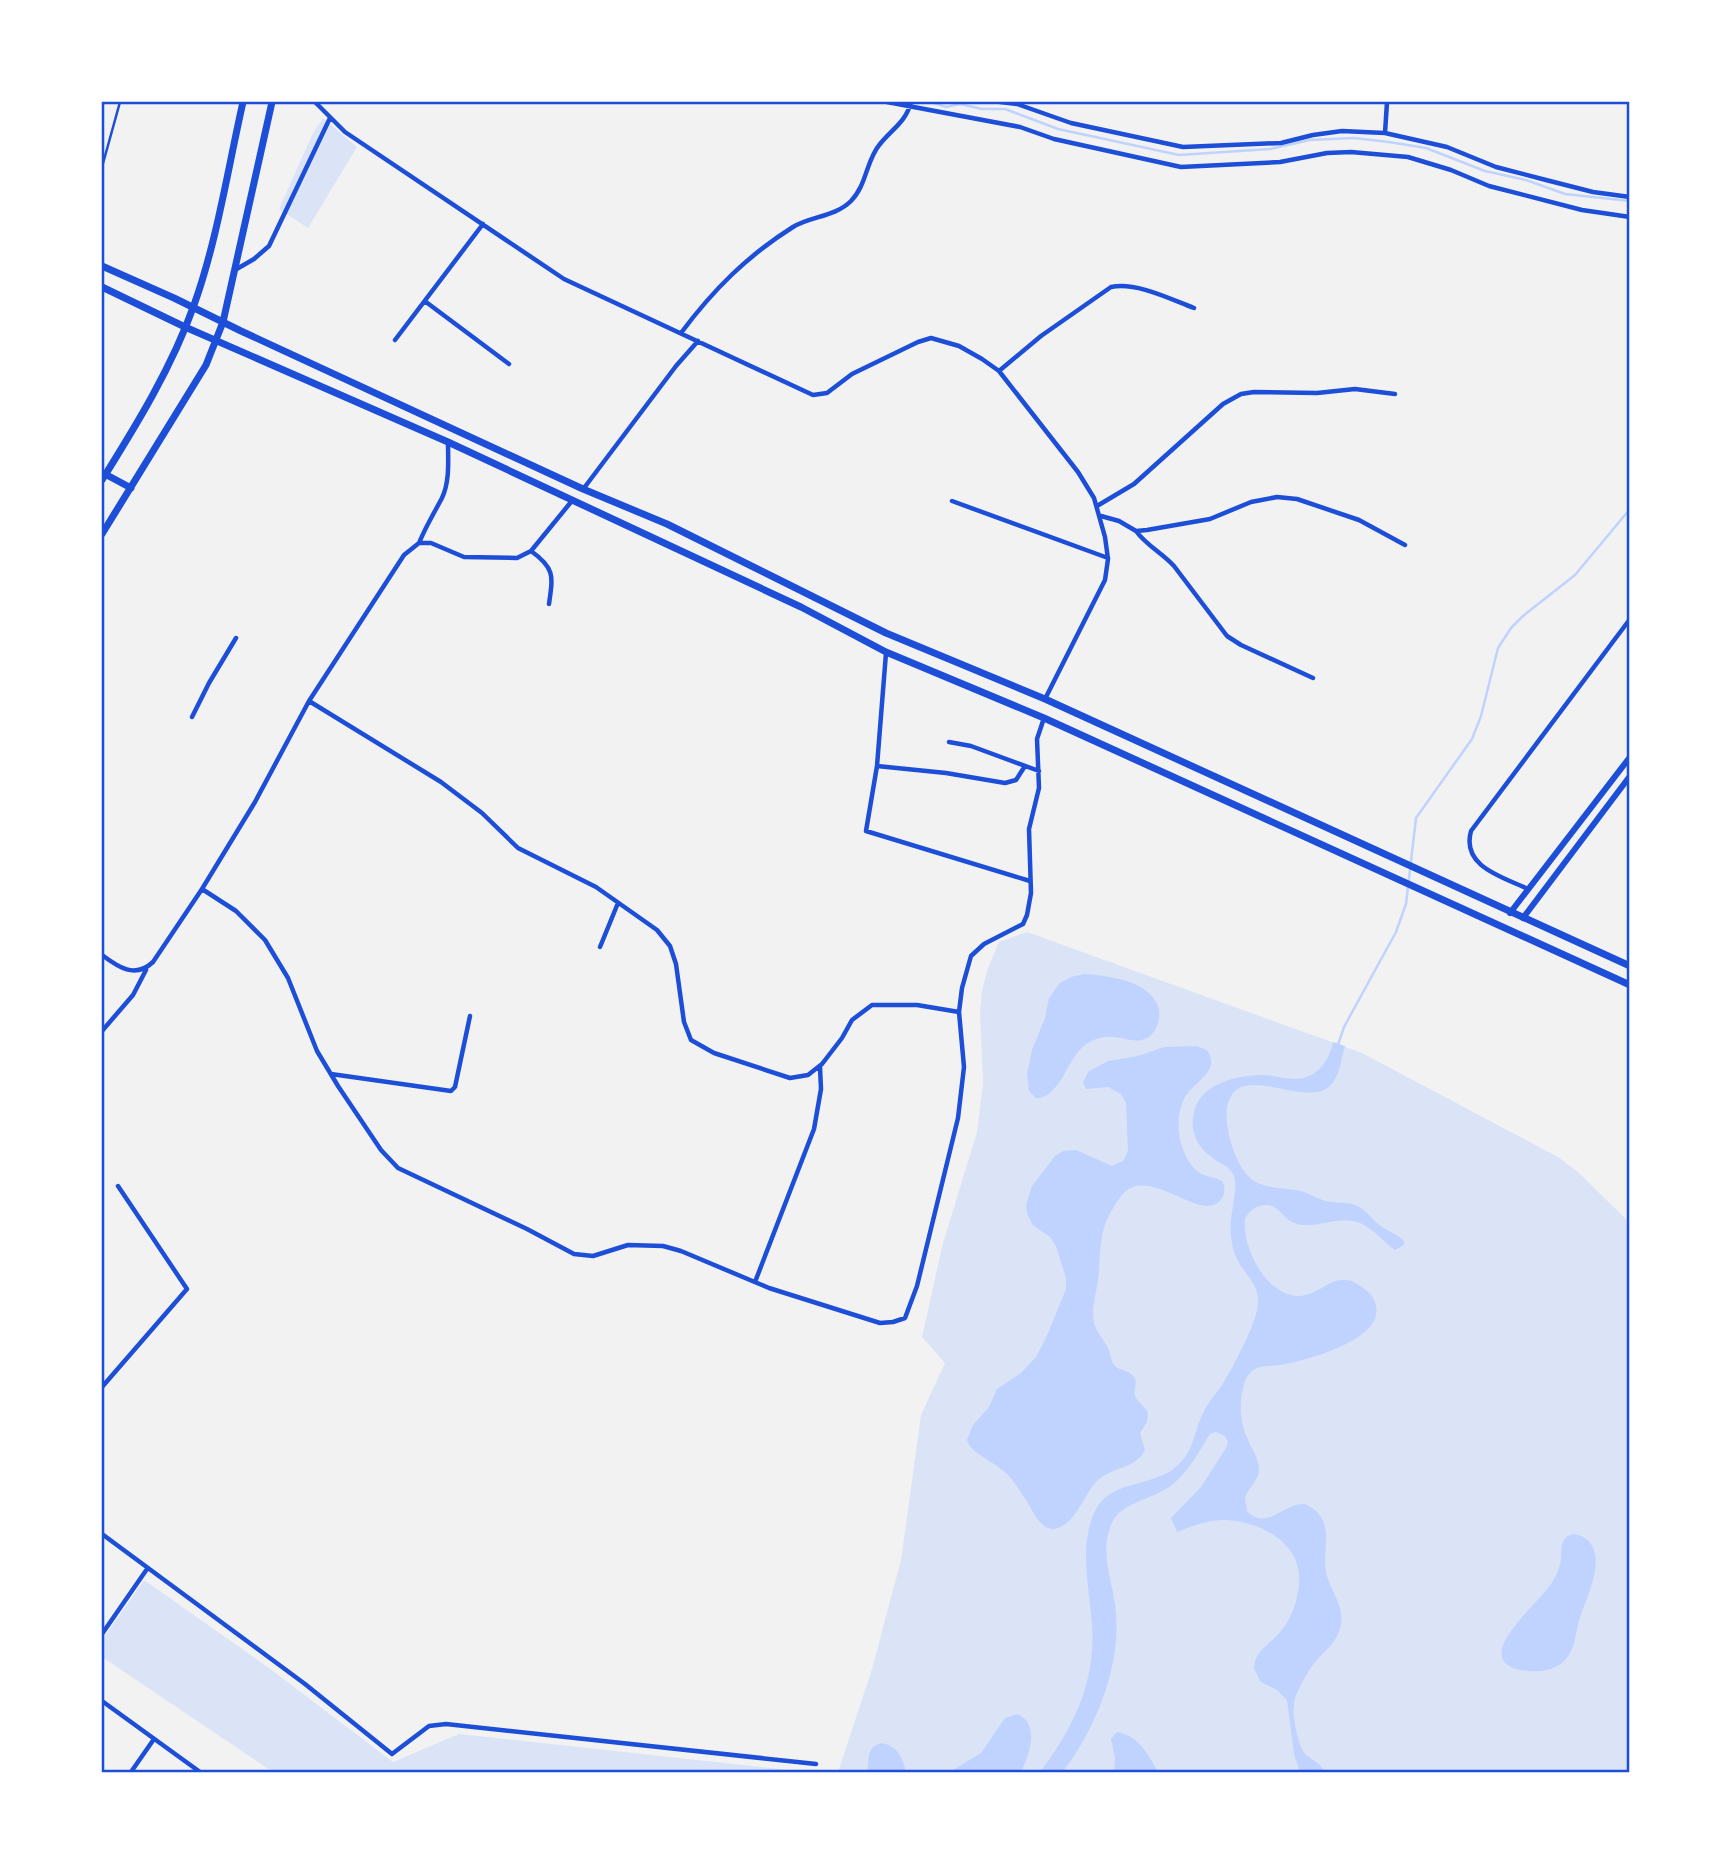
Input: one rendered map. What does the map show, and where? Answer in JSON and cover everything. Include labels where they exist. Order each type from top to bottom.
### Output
[{"type":"main road","points":[[131,488],[103,477],[152,397],[175,353],[194,307],[206,268],[243,102]]},
{"type":"main road","points":[[102,534],[206,365],[216,340],[223,322],[272,102]]},
{"type":"main road","points":[[102,267],[194,307],[583,489],[667,524],[886,633],[1045,699],[1629,966]]},
{"type":"main road","points":[[102,287],[185,327],[448,442],[571,502],[801,607],[887,652],[1044,718],[1629,985]]},
{"type":"street","points":[[315,102],[345,132],[564,279],[813,395],[827,393],[852,374],[930,338],[959,345],[999,371],[1078,472],[1094,498],[1108,559],[1105,580],[1045,699]]},
{"type":"street","points":[[887,102],[910,104],[1020,127],[1054,139],[1181,167],[1280,162],[1327,153],[1351,152],[1408,157],[1451,170],[1489,186],[1582,210],[1629,217]]},
{"type":"street","points":[[1000,102],[1017,104],[1071,123],[1183,147],[1281,143],[1342,131],[1385,133],[1447,147],[1496,167],[1545,180],[1593,192],[1629,197]]},
{"type":"street","points":[[1385,133],[1387,102]]},
{"type":"street","points":[[681,333],[708,297],[752,255],[796,225],[830,214],[851,201],[861,187],[878,145],[902,123],[910,104]]},
{"type":"street","points":[[235,270],[269,246],[330,118]]},
{"type":"street","points":[[395,340],[483,224]]},
{"type":"street","points":[[999,371],[1041,336],[1111,287],[1143,290],[1194,307]]},
{"type":"street","points":[[425,302],[509,364]]},
{"type":"street","points":[[583,489],[698,341]]},
{"type":"street","points":[[1096,506],[1134,484],[1223,404],[1241,394],[1317,393],[1355,389],[1395,394]]},
{"type":"street","points":[[102,1031],[133,995],[146,969],[202,889],[255,802],[309,701],[404,555],[419,543],[443,496],[447,478],[448,442]]},
{"type":"street","points":[[1136,531],[1198,522],[1251,502],[1277,497],[1297,499],[1359,520],[1405,545]]},
{"type":"street","points":[[952,501],[1108,559]]},
{"type":"street","points":[[419,543],[431,542],[464,557],[517,558],[531,551],[571,502]]},
{"type":"street","points":[[1100,516],[1119,521],[1136,531],[1143,540],[1164,555],[1227,636],[1313,678]]},
{"type":"street","points":[[531,551],[550,568],[552,577],[549,604]]},
{"type":"street","points":[[1528,890],[1476,862],[1470,848],[1471,831],[1629,619]]},
{"type":"street","points":[[192,717],[209,682],[236,638]]},
{"type":"street","points":[[887,652],[877,766],[865,828],[868,834],[1030,881]]},
{"type":"street","points":[[309,701],[441,782],[482,813],[518,848],[596,887],[657,930],[670,946],[676,964],[684,1022],[691,1040],[713,1053],[790,1078],[808,1075],[820,1066],[852,1020],[873,1005],[917,1005],[959,1012]]},
{"type":"street","points":[[202,889],[236,911],[265,940],[288,978],[317,1051],[330,1074],[381,1150],[398,1168],[574,1254],[593,1256],[628,1245],[663,1246],[805,1301],[880,1323],[893,1322],[905,1318],[917,1286],[958,1118],[964,1067],[959,1012],[971,956],[984,944],[1023,924],[1027,915],[1030,881],[1029,829],[1039,788],[1037,739],[1044,718]]},
{"type":"street","points":[[949,743],[971,746],[1039,771]]},
{"type":"street","points":[[1510,913],[1629,757]]},
{"type":"street","points":[[877,766],[946,773],[1005,783],[1016,780],[1025,766]]},
{"type":"street","points":[[1522,918],[1629,776]]},
{"type":"street","points":[[600,947],[618,903]]},
{"type":"street","points":[[102,955],[117,966],[132,971],[146,969]]},
{"type":"street","points":[[330,1074],[451,1091],[455,1087],[470,1016]]},
{"type":"street","points":[[755,1282],[814,1129],[821,1089],[820,1066]]},
{"type":"street","points":[[102,1387],[187,1289],[118,1186]]},
{"type":"street","points":[[102,1534],[305,1684],[392,1754],[429,1726],[446,1724],[816,1764]]},
{"type":"street","points":[[102,1633],[147,1569]]},
{"type":"street","points":[[102,1701],[201,1773]]},
{"type":"street","points":[[131,1773],[155,1739]]},
{"type":"lane","points":[[102,167],[120,102]]},
{"type":"shaded area","points":[[323,118],[357,147],[308,228],[279,209],[313,133]]},
{"type":"shaded area","points":[[1027,932],[1362,1053],[1558,1157],[1579,1173],[1629,1222],[1629,1772],[838,1772],[872,1669],[901,1560],[921,1415],[945,1363],[922,1337],[943,1243],[977,1132],[983,1083],[980,1012],[982,990],[999,942]]},
{"type":"shaded area","points":[[144,1580],[269,1668],[393,1762],[459,1734],[807,1772],[273,1772],[102,1657],[102,1640]]},
{"type":"water","points":[[1084,974],[1118,979],[1144,989],[1158,1005],[1157,1025],[1150,1036],[1144,1039],[1106,1037],[1087,1044],[1074,1058],[1055,1088],[1043,1097],[1036,1098],[1029,1091],[1027,1074],[1049,998],[1060,983]]},
{"type":"water","points":[[1333,1042],[1345,1046],[1338,1072],[1330,1086],[1318,1092],[1304,1092],[1257,1085],[1243,1086],[1233,1093],[1227,1108],[1227,1126],[1233,1148],[1242,1168],[1254,1181],[1271,1187],[1301,1191],[1327,1201],[1357,1206],[1404,1241],[1404,1245],[1395,1250],[1360,1223],[1343,1220],[1302,1225],[1290,1221],[1275,1208],[1267,1205],[1253,1209],[1245,1219],[1245,1231],[1252,1256],[1266,1279],[1276,1288],[1286,1294],[1307,1295],[1338,1280],[1347,1280],[1367,1291],[1376,1308],[1372,1325],[1352,1341],[1309,1358],[1254,1370],[1246,1379],[1241,1399],[1241,1417],[1259,1470],[1245,1498],[1247,1511],[1254,1517],[1262,1518],[1305,1504],[1322,1518],[1325,1527],[1325,1566],[1340,1609],[1341,1624],[1334,1641],[1303,1681],[1295,1699],[1294,1709],[1300,1745],[1306,1755],[1325,1772],[1300,1772],[1294,1754],[1287,1700],[1277,1690],[1261,1682],[1254,1669],[1257,1657],[1277,1636],[1295,1605],[1299,1576],[1297,1563],[1291,1552],[1273,1534],[1249,1524],[1218,1520],[1177,1532],[1171,1518],[1201,1487],[1226,1448],[1228,1442],[1225,1436],[1216,1432],[1210,1434],[1178,1480],[1155,1495],[1129,1506],[1115,1517],[1108,1535],[1106,1555],[1115,1604],[1115,1648],[1105,1692],[1087,1733],[1064,1770],[1040,1772],[1072,1722],[1086,1685],[1092,1647],[1092,1626],[1086,1553],[1095,1511],[1110,1494],[1162,1475],[1180,1463],[1204,1411],[1238,1357],[1257,1311],[1257,1292],[1237,1259],[1231,1240],[1235,1179],[1229,1169],[1207,1154],[1196,1138],[1193,1119],[1198,1102],[1212,1088],[1232,1079],[1263,1075],[1295,1079],[1309,1076],[1325,1062]]},
{"type":"water","points":[[1196,1046],[1207,1050],[1211,1065],[1184,1099],[1179,1117],[1180,1137],[1191,1164],[1197,1171],[1222,1181],[1224,1194],[1219,1202],[1206,1206],[1151,1187],[1140,1185],[1130,1188],[1114,1207],[1104,1227],[1093,1307],[1094,1323],[1111,1359],[1135,1378],[1135,1396],[1148,1413],[1147,1422],[1140,1433],[1145,1450],[1129,1465],[1097,1481],[1069,1521],[1061,1527],[1047,1528],[1037,1519],[1010,1477],[973,1450],[967,1440],[973,1425],[989,1407],[997,1389],[1021,1373],[1036,1357],[1066,1289],[1066,1278],[1056,1246],[1050,1237],[1033,1225],[1026,1205],[1032,1186],[1055,1156],[1063,1151],[1076,1150],[1112,1166],[1123,1161],[1128,1151],[1126,1103],[1121,1094],[1108,1087],[1086,1089],[1083,1082],[1089,1071],[1108,1061],[1138,1056],[1164,1047]]},
{"type":"water","points":[[1574,1534],[1586,1539],[1593,1547],[1596,1558],[1592,1583],[1571,1652],[1560,1664],[1548,1670],[1529,1671],[1510,1666],[1502,1658],[1503,1646],[1520,1619],[1551,1584],[1560,1566],[1563,1541]]},
{"type":"water","points":[[1017,1714],[1029,1725],[1031,1732],[1030,1749],[1021,1772],[950,1772],[981,1753],[1005,1718]]},
{"type":"water","points":[[1117,1732],[1137,1741],[1158,1772],[1114,1772],[1115,1758],[1111,1739]]},
{"type":"water","points":[[881,1743],[891,1746],[898,1753],[906,1772],[867,1772],[870,1751]]},
{"type":"waterway","points":[[931,102],[946,107],[960,104],[982,109],[1005,109],[1058,129],[1179,155],[1270,149],[1310,140],[1354,138],[1389,142],[1426,148],[1485,171],[1526,180],[1565,194],[1630,201]]},
{"type":"waterway","points":[[1338,1045],[1344,1027],[1396,932],[1406,904],[1416,818],[1472,739],[1481,716],[1498,648],[1523,616],[1575,575],[1630,509]]}]
